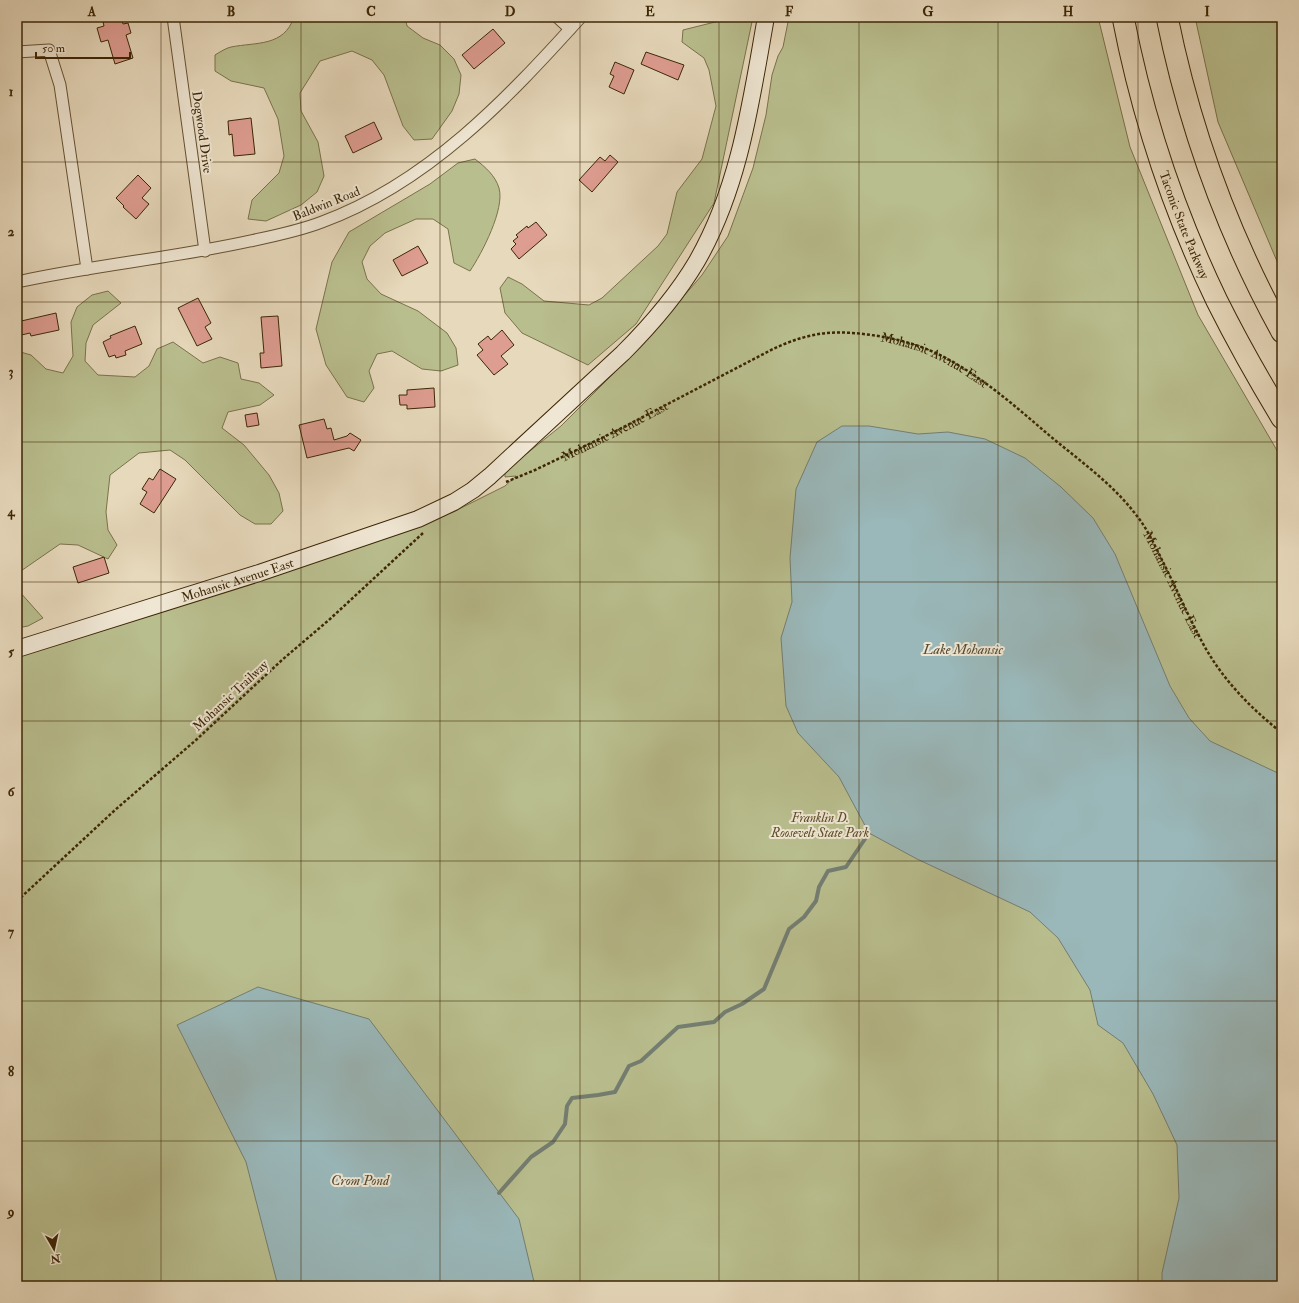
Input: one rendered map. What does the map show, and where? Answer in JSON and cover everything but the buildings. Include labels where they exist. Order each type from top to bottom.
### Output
[{"type":"highway","points":[[1110,17],[1131,87],[1165,172]]},
{"type":"highway","name":"Taconic State Parkway","points":[[1123,17],[1138,84],[1180,216],[1217,300],[1241,348],[1282,418]]},
{"type":"highway","points":[[1167,17],[1180,74],[1207,162],[1223,206],[1259,289],[1282,332]]},
{"type":"highway","points":[[1176,17],[1180,74]]},
{"type":"street","name":"Dogwood Drive","points":[[173,17],[205,251]]},
{"type":"street","points":[[557,17],[570,29]]},
{"type":"street","name":"Baldwin Road","points":[[17,282],[88,269],[205,251],[291,232],[321,223],[368,202],[417,172],[492,111],[581,17]]},
{"type":"street","name":"Mohansic Avenue East","points":[[17,649],[259,573],[418,519],[454,502],[473,490],[490,476],[624,353],[681,287],[697,261],[723,207],[741,151],[766,17]]},
{"type":"street","points":[[17,52],[49,50],[60,85],[88,269]]},
{"type":"path","name":"Mohansic Avenue East","points":[[502,483],[578,449],[791,341],[808,336],[844,332],[881,336],[906,342],[938,354],[978,378],[1025,415],[1118,494],[1138,516],[1151,537],[1200,638],[1217,668],[1260,716],[1282,733]]},
{"type":"path","name":"Mohansic Trailway","points":[[17,900],[115,810],[196,740],[282,660],[330,619],[426,530]]},
{"type":"green space","points":[[294,17],[405,17],[407,26],[423,38],[440,45],[454,59],[461,75],[459,94],[452,111],[432,139],[414,140],[403,126],[384,75],[372,60],[352,51],[320,61],[300,93],[301,111],[318,142],[324,176],[317,192],[301,205],[266,221],[248,219],[252,200],[279,173],[284,156],[278,119],[264,88],[231,81],[215,71],[215,55],[229,48],[259,43],[276,38],[283,34],[289,27]]},
{"type":"green space","points":[[721,17],[753,17],[714,203],[636,324],[588,365],[522,333],[505,313],[500,288],[508,277],[522,284],[544,301],[589,305],[602,298],[658,246],[667,234],[677,192],[702,159],[716,106],[709,70],[704,58],[682,42],[683,30],[719,21]]},
{"type":"green space","name":"Franklin D. Roosevelt State Park","points":[[789,17],[1098,17],[1130,147],[1198,315],[1282,459],[1282,1286],[17,1286],[17,656],[453,512],[505,486],[516,476],[505,477],[505,471],[561,426],[639,348],[702,275],[728,236],[753,168],[766,115],[772,75],[778,56],[783,47]]},
{"type":"green space","points":[[1195,17],[1282,17],[1282,273],[1218,122]]},
{"type":"green space","points":[[475,159],[486,168],[495,179],[499,188],[500,197],[496,219],[486,242],[470,271],[454,263],[448,229],[433,219],[416,219],[385,233],[370,246],[362,262],[367,279],[381,294],[418,311],[447,333],[456,348],[458,365],[441,371],[422,369],[392,351],[377,354],[369,371],[374,388],[364,402],[347,397],[326,365],[316,329],[332,262],[349,232],[430,184],[458,163]]},
{"type":"green space","points":[[108,291],[121,303],[93,325],[86,343],[85,361],[98,375],[135,377],[149,366],[157,349],[173,342],[203,363],[220,357],[238,363],[241,379],[259,383],[274,395],[260,405],[228,412],[222,428],[244,445],[269,475],[279,493],[283,511],[271,524],[255,524],[240,515],[185,460],[170,450],[139,453],[110,475],[106,512],[108,530],[117,545],[108,559],[78,545],[60,544],[18,573],[19,591],[43,618],[28,626],[17,628],[17,351],[31,355],[46,369],[63,373],[73,356],[71,322],[77,307],[92,295]]},
{"type":"water","name":"Lake Mohansic","points":[[842,426],[869,426],[918,434],[948,432],[985,439],[1025,458],[1061,487],[1093,518],[1115,554],[1170,686],[1189,718],[1210,741],[1282,775],[1282,1286],[1162,1286],[1162,1273],[1179,1198],[1177,1145],[1153,1094],[1123,1043],[1098,1025],[1090,990],[1058,938],[1030,912],[917,859],[869,833],[839,777],[798,733],[786,706],[781,638],[792,602],[790,558],[796,489],[817,442]]},
{"type":"water","name":"Crom Pond","points":[[258,987],[369,1019],[519,1219],[535,1286],[278,1286],[246,1162],[177,1025]]},
{"type":"waterway","points":[[499,1193],[531,1157],[553,1142],[565,1124],[567,1106],[572,1098],[615,1092],[629,1066],[641,1061],[678,1027],[714,1022],[725,1012],[742,1004],[764,989],[789,929],[804,917],[816,901],[819,887],[828,871],[846,867],[869,833]]}]
